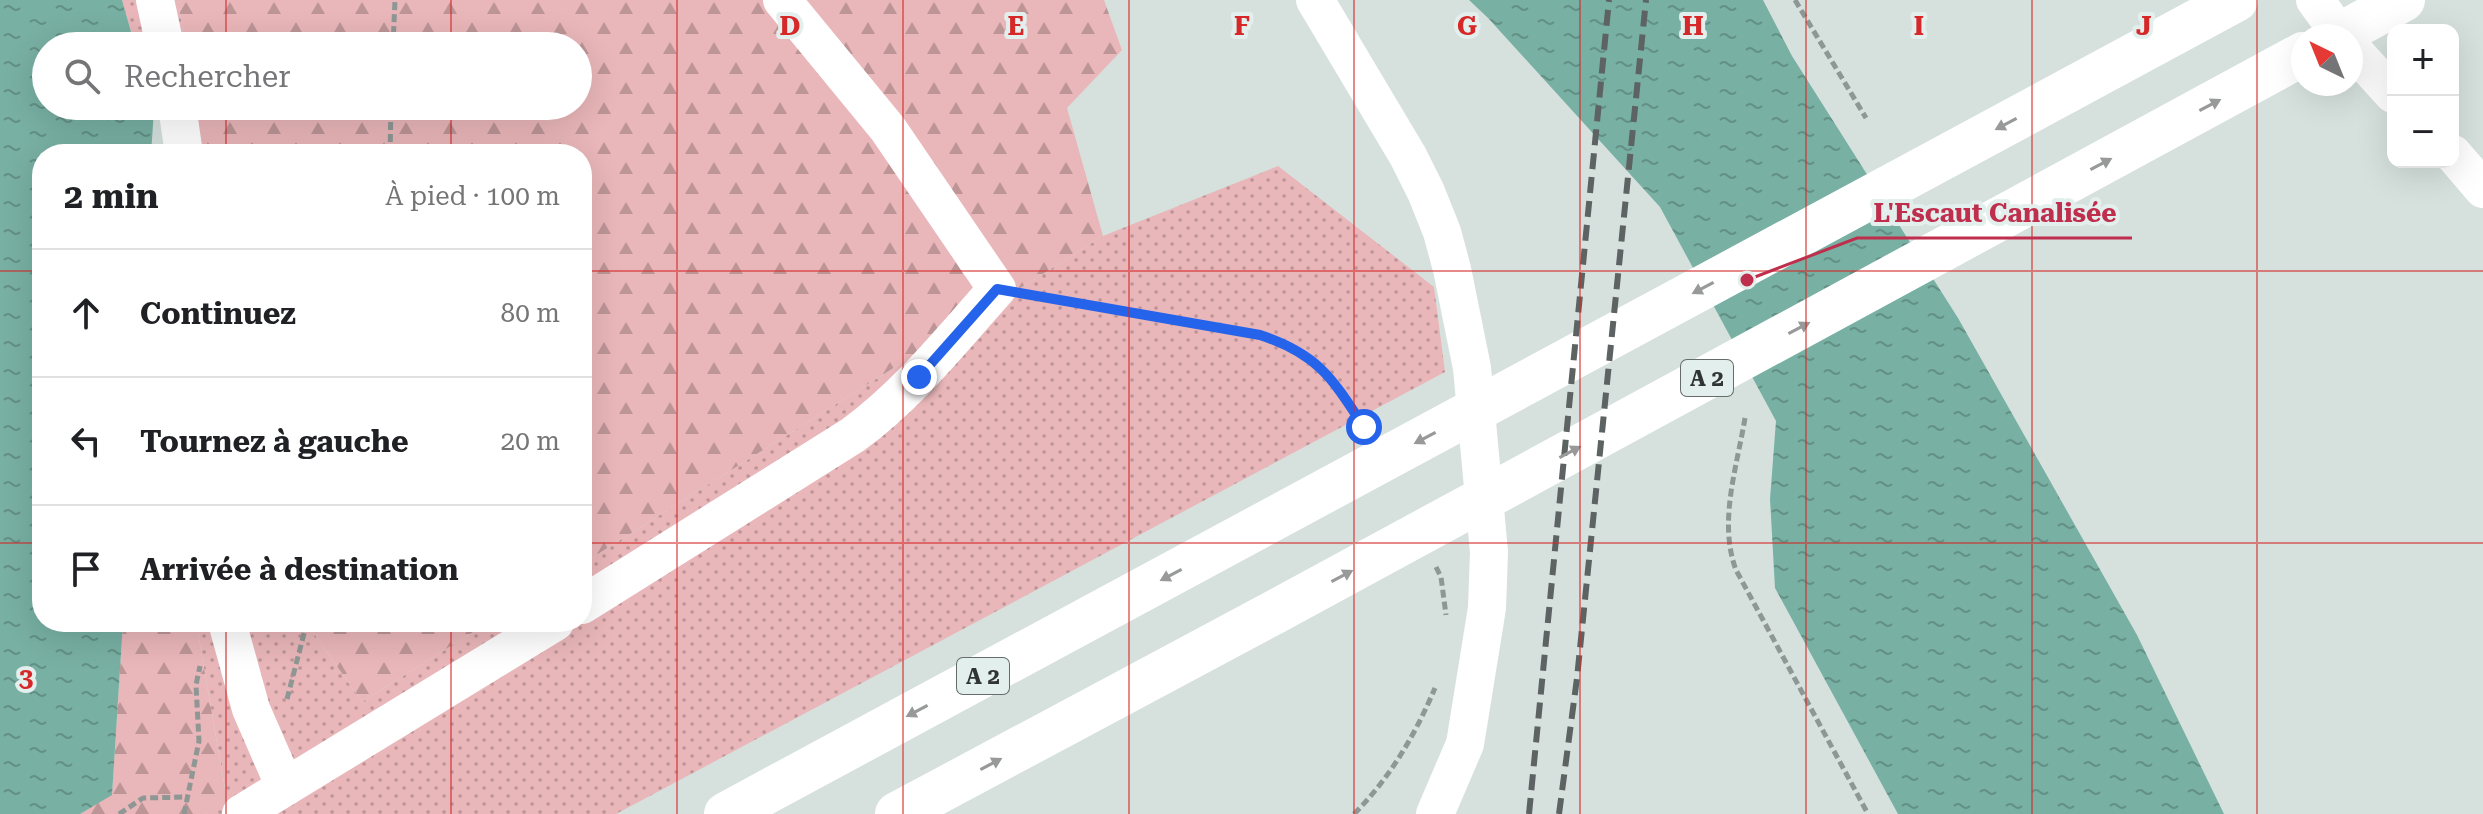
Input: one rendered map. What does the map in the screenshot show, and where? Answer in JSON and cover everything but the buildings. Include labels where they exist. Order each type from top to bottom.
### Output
[{"type":"highway","name":"A 2","points":[[726,814],[2236,0]]},
{"type":"highway","points":[[2360,24],[2403,0]]},
{"type":"highway","name":"A 2","points":[[897,814],[2291,61]]},
{"type":"street","points":[[155,0],[162,32]]},
{"type":"street","points":[[592,599],[875,419],[919,377],[997,289],[888,129],[782,0]]},
{"type":"street","points":[[1315,0],[1408,156],[1426,192],[1452,269],[1472,368],[1489,552],[1487,608],[1465,744],[1435,814]]},
{"type":"street","points":[[2315,0],[2331,24]]},
{"type":"street","points":[[2363,61],[2387,87]]},
{"type":"street","points":[[179,120],[183,144]]},
{"type":"street","points":[[2459,161],[2483,189]]},
{"type":"street","points":[[230,632],[251,709],[285,787]]},
{"type":"street","points":[[241,814],[539,632]]},
{"type":"path","points":[[394,32],[395,0]]},
{"type":"path","points":[[1795,0],[1866,118]]},
{"type":"path","points":[[390,144],[391,120]]},
{"type":"path","points":[[997,289],[1260,335],[1280,342],[1298,350],[1324,370],[1364,427]]},
{"type":"path","points":[[1745,418],[1728,518],[1729,549],[1736,570],[1868,814]]},
{"type":"path","points":[[1434,563],[1441,577],[1446,618]]},
{"type":"path","points":[[264,743],[283,717],[304,632]]},
{"type":"path","points":[[184,814],[199,741],[196,685],[201,660]]},
{"type":"path","points":[[1354,814],[1400,758],[1437,683]]},
{"type":"path","points":[[119,814],[143,798],[187,797]]},
{"type":"green space","points":[[122,0],[178,0],[183,32],[131,32]]},
{"type":"green space","points":[[178,0],[1104,0],[1122,50],[1067,108],[1103,236],[592,558],[592,144],[201,144],[197,120],[592,120],[592,32],[183,32]]},
{"type":"green space","points":[[1278,166],[1434,287],[1445,372],[616,814],[205,814],[227,799],[198,632],[313,632],[362,702],[473,632],[592,632],[592,558],[1103,236]]},
{"type":"green space","points":[[122,632],[198,632],[227,800],[205,814],[80,814],[112,794]]},
{"type":"green space","points":[[313,632],[473,632],[362,702]]},
{"type":"water","points":[[0,0],[122,0],[131,32],[32,32],[32,120],[153,120],[152,144],[32,144],[32,632],[122,632],[112,795],[80,814],[0,814]]},
{"type":"water","points":[[1469,0],[1763,0],[1792,56],[1958,318],[2137,635],[2224,814],[1898,814],[1775,588],[1770,499],[1776,421],[1660,207]]},
{"type":"railway","points":[[1529,814],[1609,0]]},
{"type":"railway","points":[[1559,814],[1577,678],[1646,0]]},
{"type":"place","name":"L'Escaut Canalisée","points":[[1747,280]]},
{"type":"route","points":[[919,377],[997,289],[1260,335],[1280,342],[1298,350],[1324,370],[1364,427]]}]
